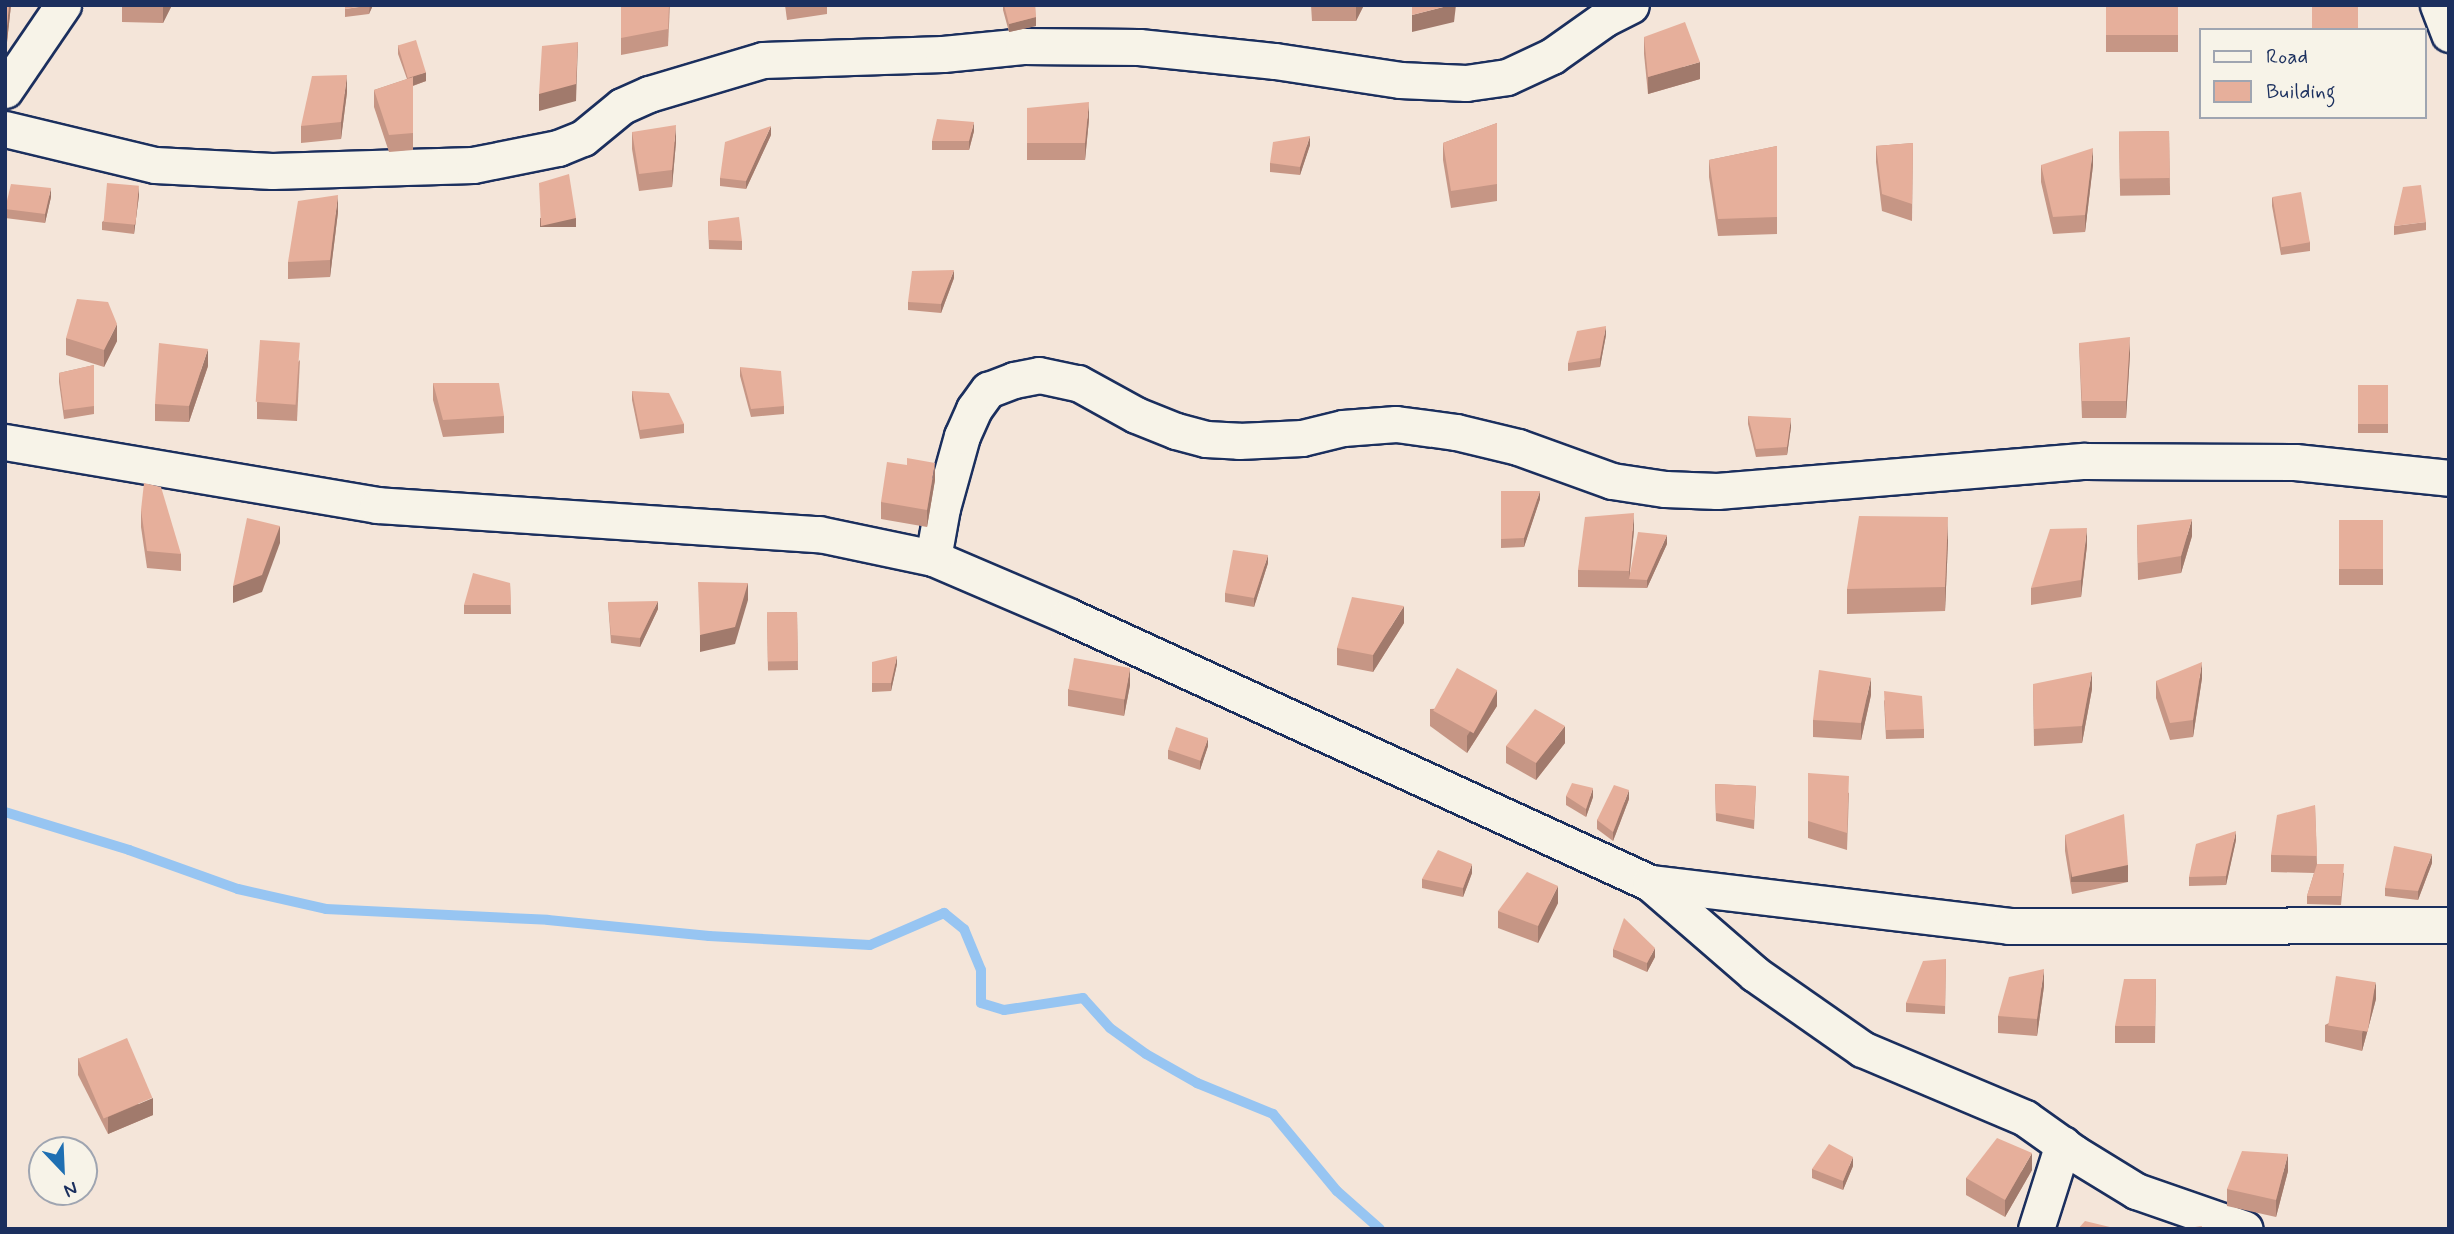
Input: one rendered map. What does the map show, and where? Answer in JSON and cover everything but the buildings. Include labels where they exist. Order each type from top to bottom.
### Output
[{"type":"street","points":[[5,90],[63,5]]},
{"type":"street","points":[[5,129],[155,166],[272,172],[473,165],[558,148],[583,138],[622,106],[649,94],[763,60],[943,54],[1023,46],[1139,47],[1275,61],[1399,80],[1466,83],[1507,77],[1552,56],[1604,19],[1631,5]]},
{"type":"street","points":[[2438,5],[2449,34]]},
{"type":"street","points":[[933,558],[942,508],[962,436],[974,409],[988,390],[1014,380],[1039,376],[1077,383],[1136,415],[1176,431],[1206,439],[1239,441],[1302,438],[1343,428],[1396,424],[1456,432],[1518,447],[1612,481],[1665,489],[1717,491],[2085,461],[2295,462],[2449,478]]},
{"type":"street","points":[[5,442],[377,505],[688,528],[793,532],[933,558],[1069,616],[1650,883],[1755,974],[1862,1049],[2025,1118],[2136,1191],[2245,1229]]},
{"type":"street","points":[[1650,883],[2009,926],[2449,925]]},
{"type":"street","points":[[2036,1229],[2063,1144]]},
{"type":"waterway","points":[[5,812],[129,850],[238,889],[326,909],[548,920],[709,936],[870,945],[944,913],[964,929],[981,970],[981,1003],[1004,1010],[1083,998],[1110,1028],[1146,1054],[1197,1083],[1273,1114],[1337,1191],[1380,1229]]}]
